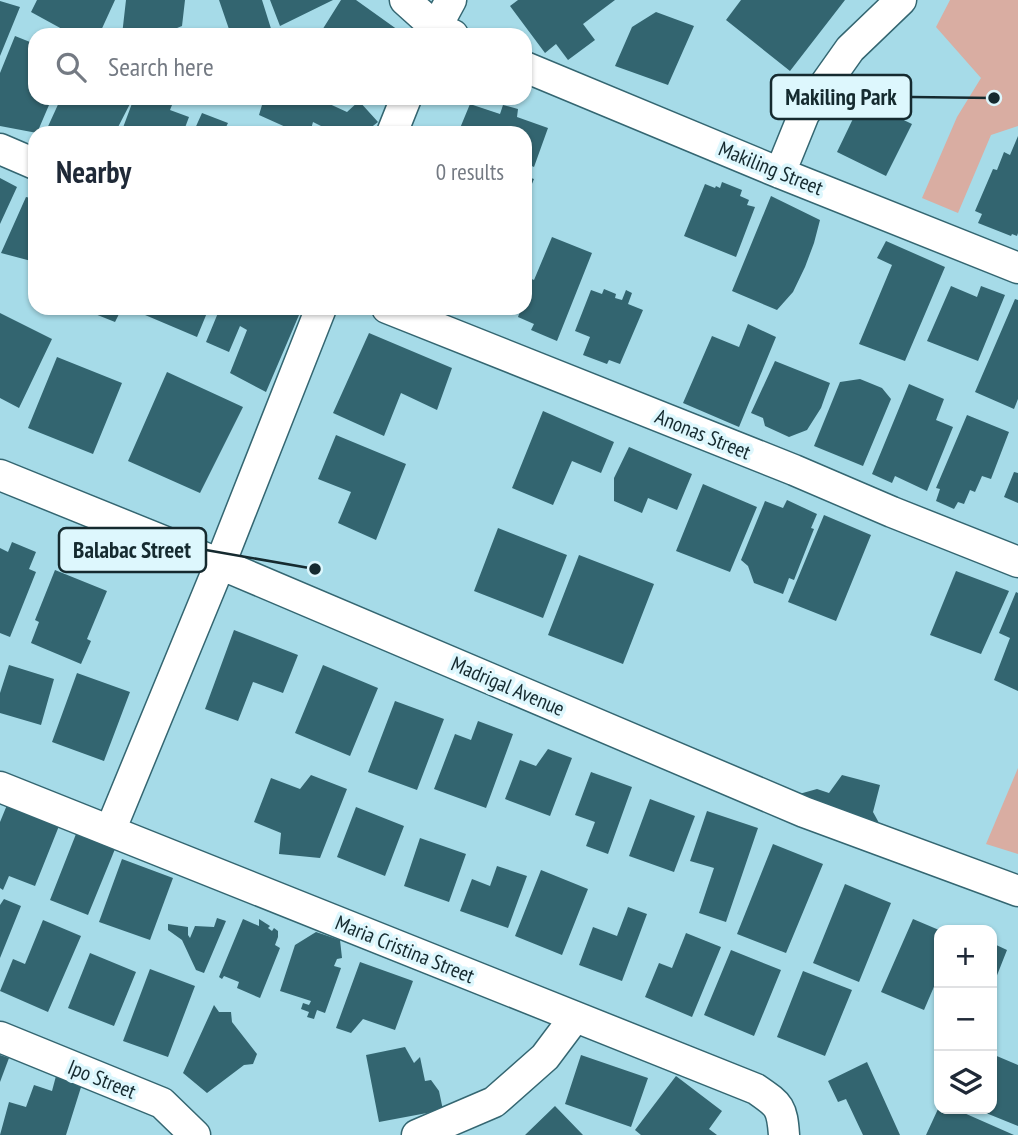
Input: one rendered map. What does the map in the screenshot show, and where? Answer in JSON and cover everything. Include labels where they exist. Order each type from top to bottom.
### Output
[{"type":"street","points":[[405,0],[436,28]]},
{"type":"street","points":[[441,28],[451,0]]},
{"type":"street","points":[[780,173],[804,114],[850,49],[901,0]]},
{"type":"street","name":"Makiling Street","points":[[532,69],[780,173],[1018,268]]},
{"type":"street","points":[[395,126],[403,105]]},
{"type":"street","points":[[0,149],[28,161]]},
{"type":"street","points":[[110,831],[318,315]]},
{"type":"street","name":"Anonas Street","points":[[405,315],[1018,562]]},
{"type":"street","name":"Madrigal Avenue","points":[[0,475],[220,564],[804,812],[1018,891]]},
{"type":"street","name":"Maria Cristina Street","points":[[0,787],[756,1089],[776,1103],[783,1119],[784,1135]]},
{"type":"street","points":[[417,1135],[494,1102],[545,1057],[575,1017]]},
{"type":"street","name":"Ipo Street","points":[[0,1037],[162,1104],[195,1135]]},
{"type":"shaded area","points":[[950,0],[1018,0],[1018,126],[991,135],[958,213],[922,198],[957,117],[981,78],[936,27]]},
{"type":"shaded area","points":[[1018,768],[1018,854],[986,844]]},
{"type":"building","points":[[37,0],[115,0],[102,28],[60,28],[31,12]]},
{"type":"building","points":[[126,0],[185,0],[182,26],[123,28]]},
{"type":"building","points":[[219,0],[262,0],[271,28],[229,28]]},
{"type":"building","points":[[270,0],[333,0],[280,26]]},
{"type":"building","points":[[341,0],[356,0],[395,28],[323,28]]},
{"type":"building","points":[[518,0],[615,0],[583,24],[595,40],[568,60],[556,44],[545,53],[532,36],[532,28],[526,28],[510,6]]},
{"type":"building","points":[[741,0],[845,0],[790,71],[726,20]]},
{"type":"building","points":[[0,1],[20,7],[0,56]]},
{"type":"building","points":[[656,12],[694,26],[668,85],[615,66],[632,27]]},
{"type":"building","points":[[15,36],[28,41],[28,105],[49,105],[40,126],[28,126],[28,131],[0,126],[0,73]]},
{"type":"building","points":[[862,100],[912,124],[886,176],[837,152]]},
{"type":"building","points":[[58,105],[129,105],[119,126],[48,126]]},
{"type":"building","points":[[131,105],[172,105],[170,110],[189,117],[186,126],[124,126]]},
{"type":"building","points":[[262,105],[332,105],[347,112],[355,105],[363,105],[378,122],[373,126],[321,126],[313,122],[312,126],[283,126],[259,115]]},
{"type":"building","points":[[470,105],[500,114],[503,105],[518,109],[517,117],[548,128],[534,167],[532,126],[461,126]]},
{"type":"building","points":[[202,113],[228,123],[226,126],[196,126]]},
{"type":"building","points":[[1018,136],[1018,233],[1017,236],[1011,236],[978,223],[982,214],[975,211],[993,169],[997,170],[1004,152],[1010,155]]},
{"type":"building","points":[[0,178],[17,187],[0,224]]},
{"type":"building","points":[[722,182],[742,190],[740,196],[749,200],[747,205],[755,207],[736,257],[684,236],[705,184],[720,188]]},
{"type":"building","points":[[771,196],[820,220],[805,267],[793,292],[777,310],[732,291]]},
{"type":"building","points":[[26,197],[28,197],[28,260],[1,253]]},
{"type":"building","points":[[552,237],[592,253],[557,341],[531,330],[534,324],[518,317],[532,315],[532,279],[534,280]]},
{"type":"building","points":[[886,241],[945,267],[905,361],[859,344],[892,265],[877,258]]},
{"type":"building","points":[[951,286],[977,297],[981,286],[1005,295],[978,361],[927,341]]},
{"type":"building","points":[[604,289],[622,300],[626,290],[632,293],[628,304],[643,310],[620,364],[609,360],[607,364],[583,355],[590,337],[575,331],[591,290],[602,294]]},
{"type":"building","points":[[1015,299],[1018,300],[1018,399],[1014,409],[975,392]]},
{"type":"building","points":[[0,313],[52,339],[19,408],[0,398]]},
{"type":"building","points":[[98,315],[118,315],[115,322]]},
{"type":"building","points":[[145,315],[206,315],[197,337]]},
{"type":"building","points":[[217,315],[299,315],[266,392],[230,373],[247,330],[240,326],[229,352],[206,342]]},
{"type":"building","points":[[748,324],[776,337],[739,427],[683,403],[712,336],[739,347]]},
{"type":"building","points":[[369,333],[452,368],[437,410],[401,393],[384,436],[333,413]]},
{"type":"building","points":[[57,357],[122,383],[93,454],[28,428]]},
{"type":"building","points":[[775,361],[830,383],[821,408],[807,430],[789,437],[765,426],[763,418],[751,413]]},
{"type":"building","points":[[167,372],[243,407],[200,493],[128,461]]},
{"type":"building","points":[[860,379],[882,388],[891,399],[863,466],[814,446],[840,382]]},
{"type":"building","points":[[909,384],[944,399],[936,420],[953,427],[927,491],[895,476],[892,483],[872,474]]},
{"type":"building","points":[[543,411],[614,442],[601,473],[572,461],[553,505],[512,488]]},
{"type":"building","points":[[967,415],[1009,432],[991,479],[982,476],[975,492],[970,490],[964,504],[958,502],[954,509],[936,501],[940,489],[936,488]]},
{"type":"building","points":[[336,435],[406,464],[376,540],[338,523],[351,492],[318,479]]},
{"type":"building","points":[[629,447],[692,474],[677,510],[648,498],[642,513],[614,501],[614,478]]},
{"type":"building","points":[[1014,472],[1018,473],[1018,503],[1004,497]]},
{"type":"building","points":[[703,484],[757,507],[730,572],[676,551]]},
{"type":"building","points":[[787,500],[817,514],[811,528],[814,529],[794,580],[789,578],[783,594],[754,583],[748,566],[741,560],[765,501],[783,508]]},
{"type":"building","points":[[824,515],[871,535],[836,621],[788,602]]},
{"type":"building","points":[[498,528],[567,555],[543,618],[474,591]]},
{"type":"building","points":[[12,542],[36,552],[29,569],[36,572],[10,637],[0,633],[0,548],[8,552]]},
{"type":"building","points":[[579,555],[654,584],[623,664],[548,635]]},
{"type":"building","points":[[55,570],[107,591],[87,639],[91,641],[81,664],[31,643],[39,622],[35,620]]},
{"type":"building","points":[[956,571],[1009,591],[981,654],[930,635]]},
{"type":"building","points":[[1016,592],[1018,691],[994,680],[1010,638],[999,633]]},
{"type":"building","points":[[234,630],[298,655],[283,693],[253,682],[238,721],[205,709]]},
{"type":"building","points":[[9,665],[54,679],[41,725],[0,713],[0,693]]},
{"type":"building","points":[[323,665],[378,688],[350,756],[295,733]]},
{"type":"building","points":[[77,673],[130,692],[104,761],[52,742]]},
{"type":"building","points":[[395,701],[444,719],[417,790],[368,772]]},
{"type":"building","points":[[478,721],[513,734],[486,808],[434,789],[455,734],[471,740]]},
{"type":"building","points":[[548,749],[572,758],[550,816],[505,799],[520,760],[536,766]]},
{"type":"building","points":[[591,772],[632,787],[608,854],[586,846],[595,822],[575,815]]},
{"type":"building","points":[[311,775],[347,789],[320,858],[279,854],[281,833],[254,822],[271,778],[300,789]]},
{"type":"building","points":[[842,775],[880,785],[873,812],[884,832],[792,796],[817,789],[829,793]]},
{"type":"building","points":[[650,799],[695,816],[674,872],[629,856]]},
{"type":"building","points":[[7,805],[59,826],[35,886],[9,876],[3,890],[0,888],[0,822]]},
{"type":"building","points":[[356,807],[404,826],[385,876],[337,857]]},
{"type":"building","points":[[707,811],[758,828],[726,922],[699,913],[714,868],[690,861]]},
{"type":"building","points":[[76,834],[115,849],[88,915],[50,900]]},
{"type":"building","points":[[420,838],[466,854],[449,902],[404,886]]},
{"type":"building","points":[[773,844],[823,864],[786,953],[737,934]]},
{"type":"building","points":[[122,859],[173,878],[150,940],[99,922]]},
{"type":"building","points":[[497,866],[527,876],[508,928],[460,911],[472,879],[490,886]]},
{"type":"building","points":[[541,870],[588,889],[562,955],[515,936]]},
{"type":"building","points":[[845,884],[891,903],[859,982],[813,963]]},
{"type":"building","points":[[4,899],[21,906],[0,958],[0,905]]},
{"type":"building","points":[[628,907],[647,914],[622,981],[579,965],[593,927],[617,936]]},
{"type":"building","points":[[217,918],[226,921],[204,973],[196,970],[182,940],[168,930],[168,924],[188,927],[190,938],[195,926],[214,927]]},
{"type":"building","points":[[243,919],[259,926],[259,919],[270,926],[268,928],[272,931],[274,928],[278,931],[275,945],[280,948],[260,998],[237,988],[239,982],[224,976],[222,979],[219,977]]},
{"type":"building","points":[[913,919],[934,928],[934,987],[924,1010],[881,992]]},
{"type":"building","points":[[43,920],[81,936],[48,1012],[0,991],[13,959],[25,964]]},
{"type":"building","points":[[316,932],[340,940],[342,958],[337,959],[334,966],[341,968],[325,1013],[317,1010],[314,1019],[307,1017],[309,1012],[301,1009],[303,1003],[309,1005],[311,1001],[280,991],[295,945]]},
{"type":"building","points":[[686,933],[721,947],[692,1017],[645,997],[659,963],[672,968]]},
{"type":"building","points":[[997,945],[1007,950],[997,975]]},
{"type":"building","points":[[731,950],[781,970],[754,1036],[704,1015]]},
{"type":"building","points":[[90,953],[136,972],[114,1026],[68,1008]]},
{"type":"building","points":[[360,962],[413,981],[395,1030],[363,1019],[351,1033],[336,1028]]},
{"type":"building","points":[[150,969],[195,986],[168,1057],[123,1041]]},
{"type":"building","points":[[803,971],[852,990],[825,1056],[777,1037]]},
{"type":"building","points":[[214,1005],[219,1012],[231,1012],[232,1022],[257,1054],[253,1064],[244,1065],[207,1093],[183,1073]]},
{"type":"building","points":[[405,1047],[414,1063],[420,1057],[425,1081],[431,1080],[439,1091],[443,1110],[379,1122],[366,1055]]},
{"type":"building","points":[[0,1055],[9,1058],[0,1082]]},
{"type":"building","points":[[581,1055],[648,1078],[631,1127],[565,1104]]},
{"type":"building","points":[[997,1056],[1018,1065],[1018,1126],[988,1114],[997,1114]]},
{"type":"building","points":[[867,1062],[900,1135],[863,1135],[846,1099],[838,1102],[828,1081]]},
{"type":"building","points":[[56,1076],[82,1084],[66,1135],[0,1135],[9,1102],[26,1107],[34,1085],[52,1091]]},
{"type":"building","points":[[676,1076],[722,1111],[709,1129],[717,1135],[641,1135],[635,1130]]},
{"type":"building","points":[[555,1106],[583,1135],[525,1135]]},
{"type":"building","points":[[936,1114],[966,1114],[1014,1135],[926,1135]]},
{"type":"place","name":"Makiling Park","points":[[994,98]]},
{"type":"place","name":"Balabac Street","points":[[315,569]]}]
